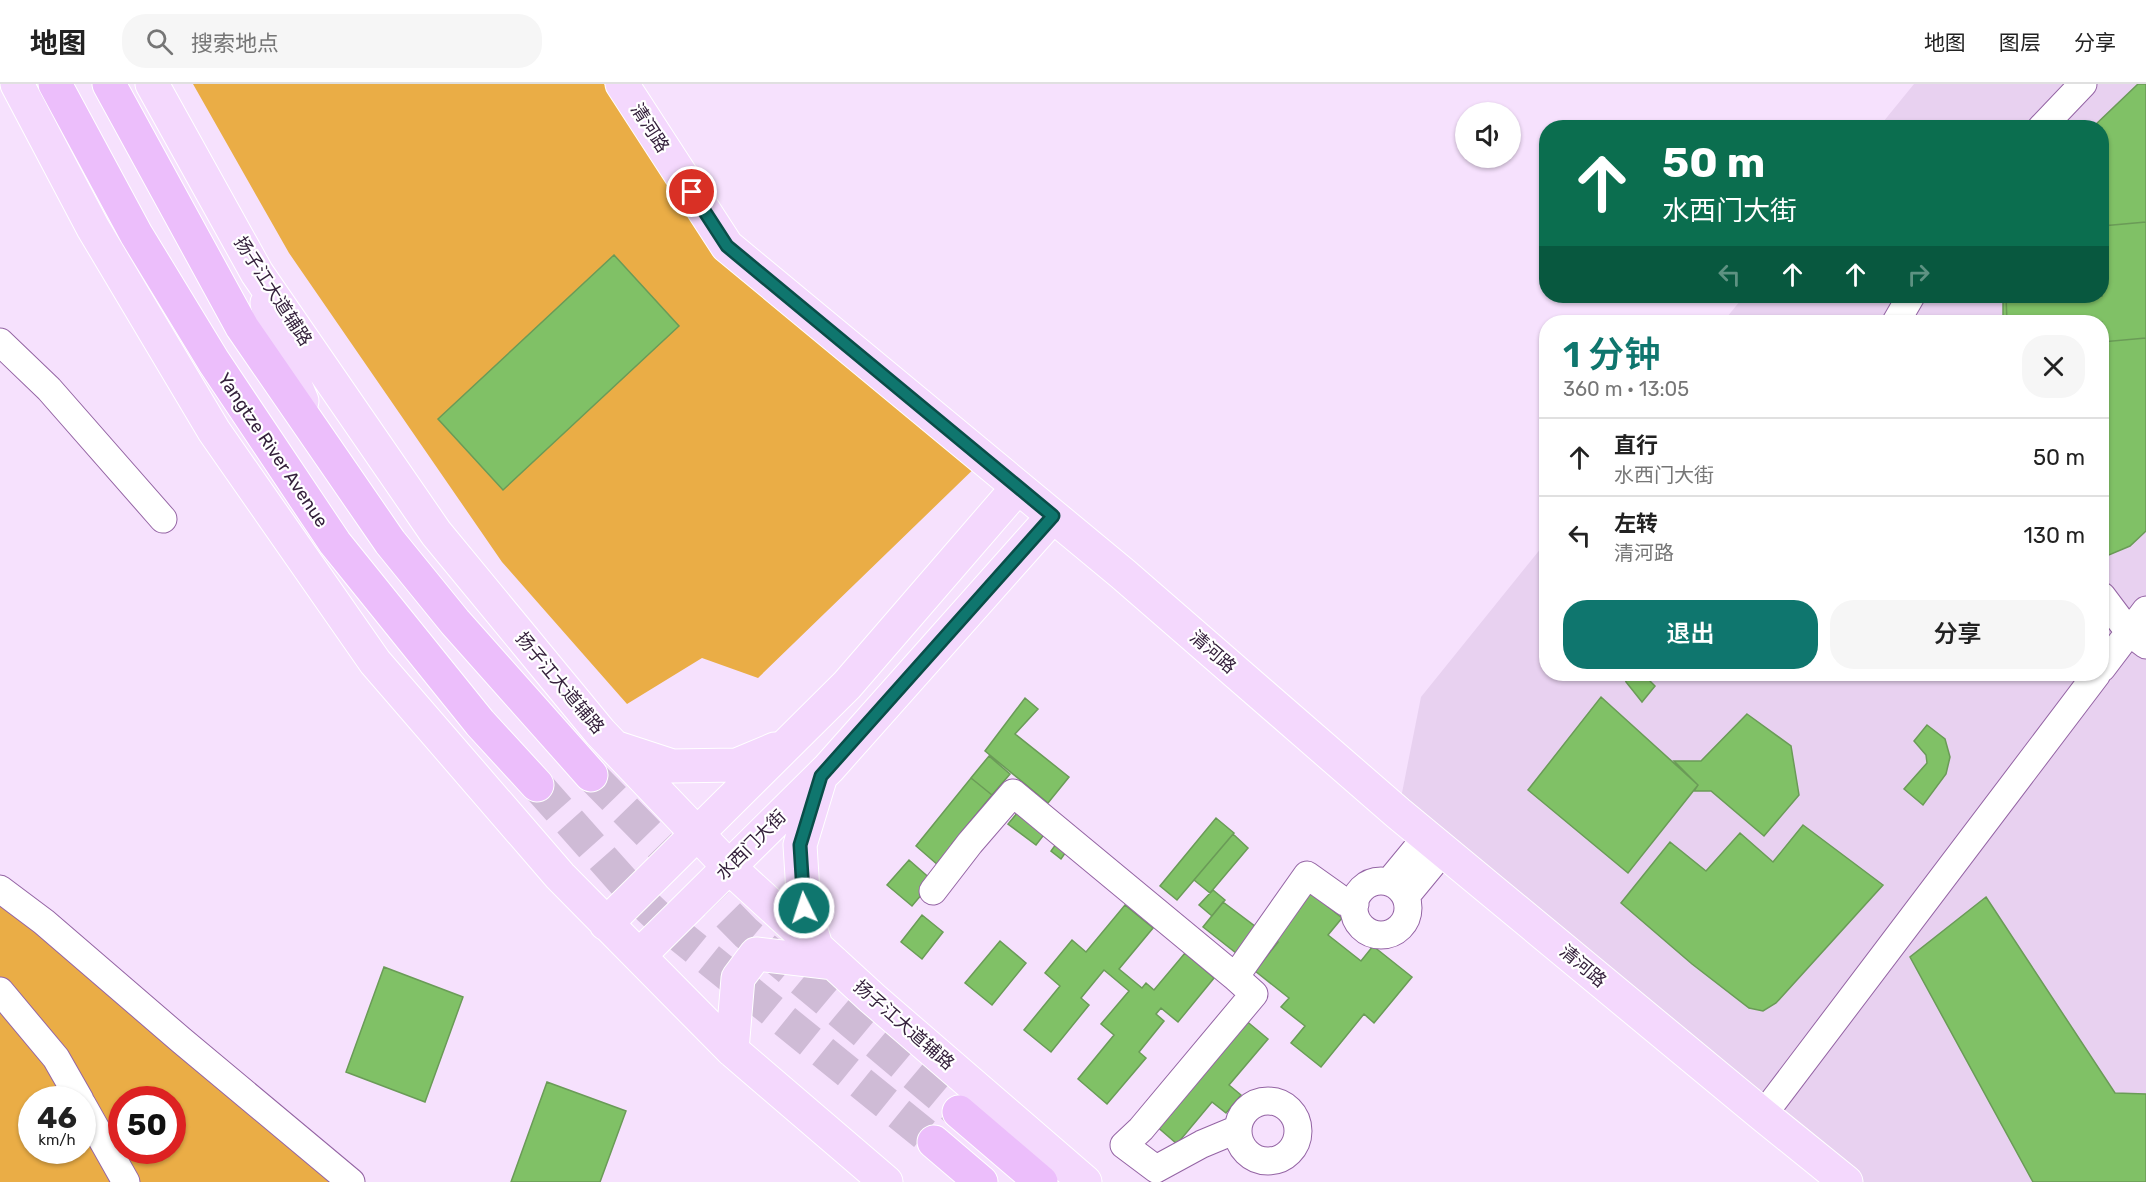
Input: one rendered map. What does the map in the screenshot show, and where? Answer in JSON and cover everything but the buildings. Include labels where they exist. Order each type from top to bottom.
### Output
[{"type":"highway","name":"Yangtze River Avenue","points":[[55,84],[136,234],[214,362],[335,543],[480,723],[537,785]]},
{"type":"highway","points":[[109,84],[242,327],[390,542],[454,622],[591,775]]},
{"type":"highway","points":[[959,1112],[1041,1182]]},
{"type":"highway","points":[[934,1142],[981,1182]]},
{"type":"main road","points":[[17,84],[93,228],[214,431],[375,662],[560,876],[606,924],[732,1050],[886,1182]]},
{"type":"main road","name":"扬子江大道辅路","points":[[153,84],[257,273],[436,533],[614,747],[729,867],[825,955],[1085,1182]]},
{"type":"main road","name":"清河路","points":[[622,84],[727,246],[1053,516],[1435,843],[1846,1182]]},
{"type":"main road","points":[[257,273],[281,352],[315,433]]},
{"type":"main road","points":[[169,356],[285,467]]},
{"type":"main road","points":[[606,924],[847,685],[1018,487]]},
{"type":"main road","name":"水西门大街","points":[[639,956],[821,776],[1053,516]]},
{"type":"main road","points":[[614,747],[672,766],[737,765],[790,742]]},
{"type":"main road","points":[[732,1050],[738,978],[756,954],[825,955],[804,908],[800,845],[821,776]]},
{"type":"street","points":[[2049,120],[2083,84]]},
{"type":"street","points":[[0,342],[48,389],[163,519]]},
{"type":"street","points":[[2109,604],[2137,638]]},
{"type":"street","points":[[2109,662],[2137,638],[2146,610]]},
{"type":"street","points":[[1763,1115],[2092,681]]},
{"type":"street","points":[[933,891],[1013,793],[1254,994],[1141,1129],[1124,1145],[1156,1169],[1202,1144],[1238,1129]]},
{"type":"street","points":[[1397,889],[1435,843]]},
{"type":"street","points":[[1233,976],[1240,970],[1307,875],[1345,902],[1355,904]]},
{"type":"street","points":[[1380,881],[1397,889],[1407,914],[1398,930],[1390,934],[1372,933],[1364,928],[1355,913],[1358,895],[1364,888],[1380,881]]},
{"type":"street","points":[[0,889],[44,922],[351,1182]]},
{"type":"street","points":[[0,991],[56,1058],[72,1086]]},
{"type":"street","points":[[96,1129],[126,1182]]},
{"type":"shaded area","points":[[193,84],[604,84],[727,246],[984,459],[758,678],[702,658],[627,704],[502,562],[289,253]]},
{"type":"shaded area","points":[[1914,84],[2146,84],[2146,1182],[1853,1182],[1398,813],[1421,697],[1539,551],[1539,681],[2109,681],[2109,315],[1729,315],[1738,303],[2109,303],[2109,120],[1885,120]]},
{"type":"shaded area","points":[[0,903],[334,1182],[0,1182]]},
{"type":"tunnel","points":[[591,775],[746,933],[959,1112]]},
{"type":"tunnel","points":[[537,785],[636,896],[669,927],[934,1142]]},
{"type":"route","points":[[692,192],[727,246],[1053,516],[821,776],[800,845],[804,908]]}]
